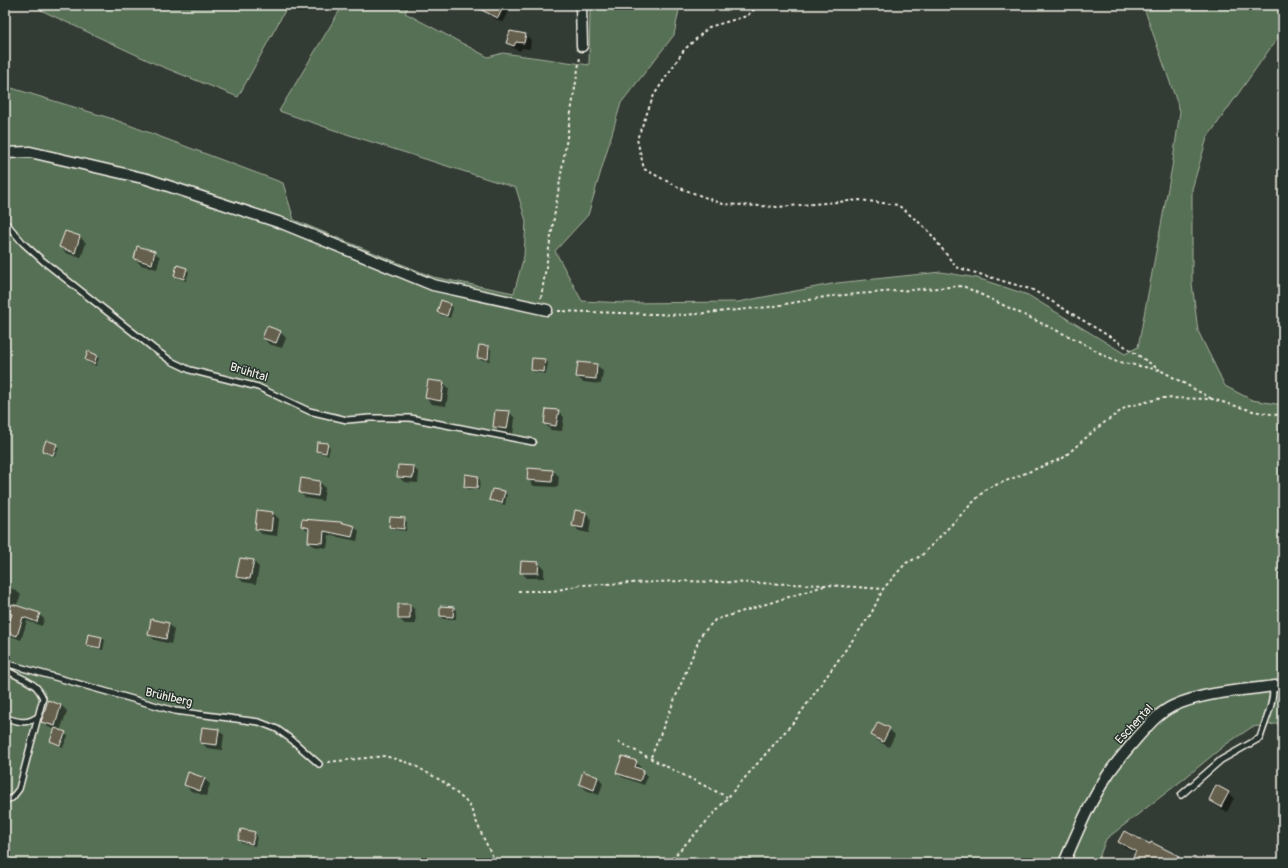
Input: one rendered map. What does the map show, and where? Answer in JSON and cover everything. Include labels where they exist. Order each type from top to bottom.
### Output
[{"type":"street","points":[[581,5],[582,46]]},
{"type":"street","points":[[5,153],[30,152],[147,179],[284,224],[433,285],[543,309]]},
{"type":"street","name":"Eschental","points":[[1064,863],[1097,793],[1109,774],[1120,758],[1159,714],[1172,706],[1198,698],[1233,690],[1278,686]]},
{"type":"lane","name":"Brühltal","points":[[5,222],[23,243],[43,261],[153,348],[171,361],[190,370],[258,387],[309,411],[347,420],[370,418],[410,418],[533,442]]},
{"type":"lane","name":"Brühlberg","points":[[5,663],[175,711],[259,722],[277,729],[319,764]]},
{"type":"lane","points":[[5,669],[30,682],[37,688],[43,698],[19,789],[12,798],[5,800]]},
{"type":"lane","points":[[1180,795],[1221,760],[1260,738],[1273,695],[1278,686]]},
{"type":"lane","points":[[5,718],[25,722],[39,716]]},
{"type":"path","points":[[759,5],[747,16],[709,27],[684,50],[654,95],[637,139],[644,169],[680,188],[723,204],[777,207],[860,200],[898,205],[927,229],[956,267],[1033,290],[1118,340],[1160,370],[1212,399],[1253,411],[1283,416]]},
{"type":"path","points":[[582,46],[558,187],[543,309],[686,315],[769,307],[831,296],[962,286],[1081,342],[1114,361],[1160,370]]},
{"type":"path","points":[[668,863],[797,718],[870,614],[884,589],[906,563],[921,556],[986,489],[1063,458],[1097,428],[1126,407],[1162,398],[1212,399]]},
{"type":"path","points":[[518,592],[553,591],[581,586],[681,581],[827,585],[884,589]]},
{"type":"path","points":[[651,757],[701,635],[715,620],[827,585]]},
{"type":"path","points":[[618,742],[651,757],[728,797]]},
{"type":"path","points":[[319,764],[385,756],[412,764],[445,783],[469,804],[496,863]]},
{"type":"green space","points":[[32,5],[288,5],[238,97],[158,65]]},
{"type":"green space","points":[[343,5],[409,5],[405,13],[488,57],[503,53],[589,65],[590,5],[680,5],[674,35],[621,103],[588,215],[555,251],[582,301],[625,303],[738,302],[837,283],[941,272],[977,278],[1028,295],[1125,354],[1138,347],[1172,167],[1180,111],[1143,5],[1283,5],[1283,34],[1276,40],[1207,138],[1192,189],[1192,283],[1198,331],[1225,386],[1252,400],[1283,405],[1283,723],[1252,727],[1225,745],[1106,839],[1097,863],[5,863],[5,86],[113,119],[283,183],[294,220],[433,277],[514,293],[524,256],[526,221],[516,188],[279,111]]},
{"type":"building","points":[[471,5],[504,5],[498,18]]},
{"type":"building","points":[[510,31],[526,34],[524,43],[516,42],[514,46],[506,43]]},
{"type":"building","points":[[65,231],[80,236],[75,253],[59,247]]},
{"type":"building","points":[[137,246],[155,251],[152,264],[134,259]]},
{"type":"building","points":[[177,265],[187,268],[184,279],[174,276]]},
{"type":"building","points":[[441,300],[451,304],[447,316],[437,312]]},
{"type":"building","points":[[267,326],[281,331],[276,343],[262,338]]},
{"type":"building","points":[[479,345],[489,346],[488,359],[477,358]]},
{"type":"building","points":[[88,351],[97,355],[94,364],[85,360]]},
{"type":"building","points":[[532,358],[545,359],[544,372],[531,370]]},
{"type":"building","points":[[578,362],[597,364],[596,379],[576,377]]},
{"type":"building","points":[[428,380],[444,382],[441,401],[425,398]]},
{"type":"building","points":[[546,409],[559,410],[556,426],[544,424]]},
{"type":"building","points":[[495,410],[510,411],[507,429],[493,427]]},
{"type":"building","points":[[46,440],[57,444],[53,455],[42,451]]},
{"type":"building","points":[[317,442],[328,443],[326,453],[316,451]]},
{"type":"building","points":[[398,465],[414,466],[413,478],[397,477]]},
{"type":"building","points":[[528,468],[553,470],[552,482],[527,480]]},
{"type":"building","points":[[465,474],[478,476],[477,488],[464,487]]},
{"type":"building","points":[[301,478],[320,481],[318,496],[299,493]]},
{"type":"building","points":[[492,489],[505,491],[502,503],[489,500]]},
{"type":"building","points":[[257,510],[273,512],[271,531],[255,529]]},
{"type":"building","points":[[575,510],[586,512],[583,528],[572,526]]},
{"type":"building","points":[[390,517],[405,518],[404,529],[389,527]]},
{"type":"building","points":[[302,519],[340,522],[355,526],[352,537],[324,531],[323,543],[308,542],[309,528],[301,526]]},
{"type":"building","points":[[240,558],[254,560],[250,579],[236,577]]},
{"type":"building","points":[[521,561],[539,562],[538,573],[520,573]]},
{"type":"building","points":[[12,604],[40,613],[37,622],[23,617],[17,636],[6,632],[12,614],[9,613]]},
{"type":"building","points":[[398,604],[410,604],[410,619],[398,619]]},
{"type":"building","points":[[440,606],[454,607],[453,617],[440,616]]},
{"type":"building","points":[[151,619],[169,623],[166,639],[148,635]]},
{"type":"building","points":[[88,634],[102,637],[100,648],[86,645]]},
{"type":"building","points":[[48,700],[61,705],[55,726],[41,722]]},
{"type":"building","points":[[878,722],[890,728],[883,742],[871,735]]},
{"type":"building","points":[[202,727],[219,729],[217,745],[200,743]]},
{"type":"building","points":[[55,728],[66,732],[60,745],[50,741]]},
{"type":"building","points":[[622,756],[637,761],[635,767],[644,770],[640,781],[616,773]]},
{"type":"building","points":[[583,771],[598,777],[594,790],[579,784]]},
{"type":"building","points":[[188,772],[205,778],[200,791],[184,785]]},
{"type":"building","points":[[1216,785],[1229,792],[1221,807],[1209,800]]},
{"type":"building","points":[[241,829],[255,832],[252,844],[238,840]]},
{"type":"building","points":[[1124,831],[1179,856],[1175,863],[1130,863],[1136,851],[1118,842]]}]
